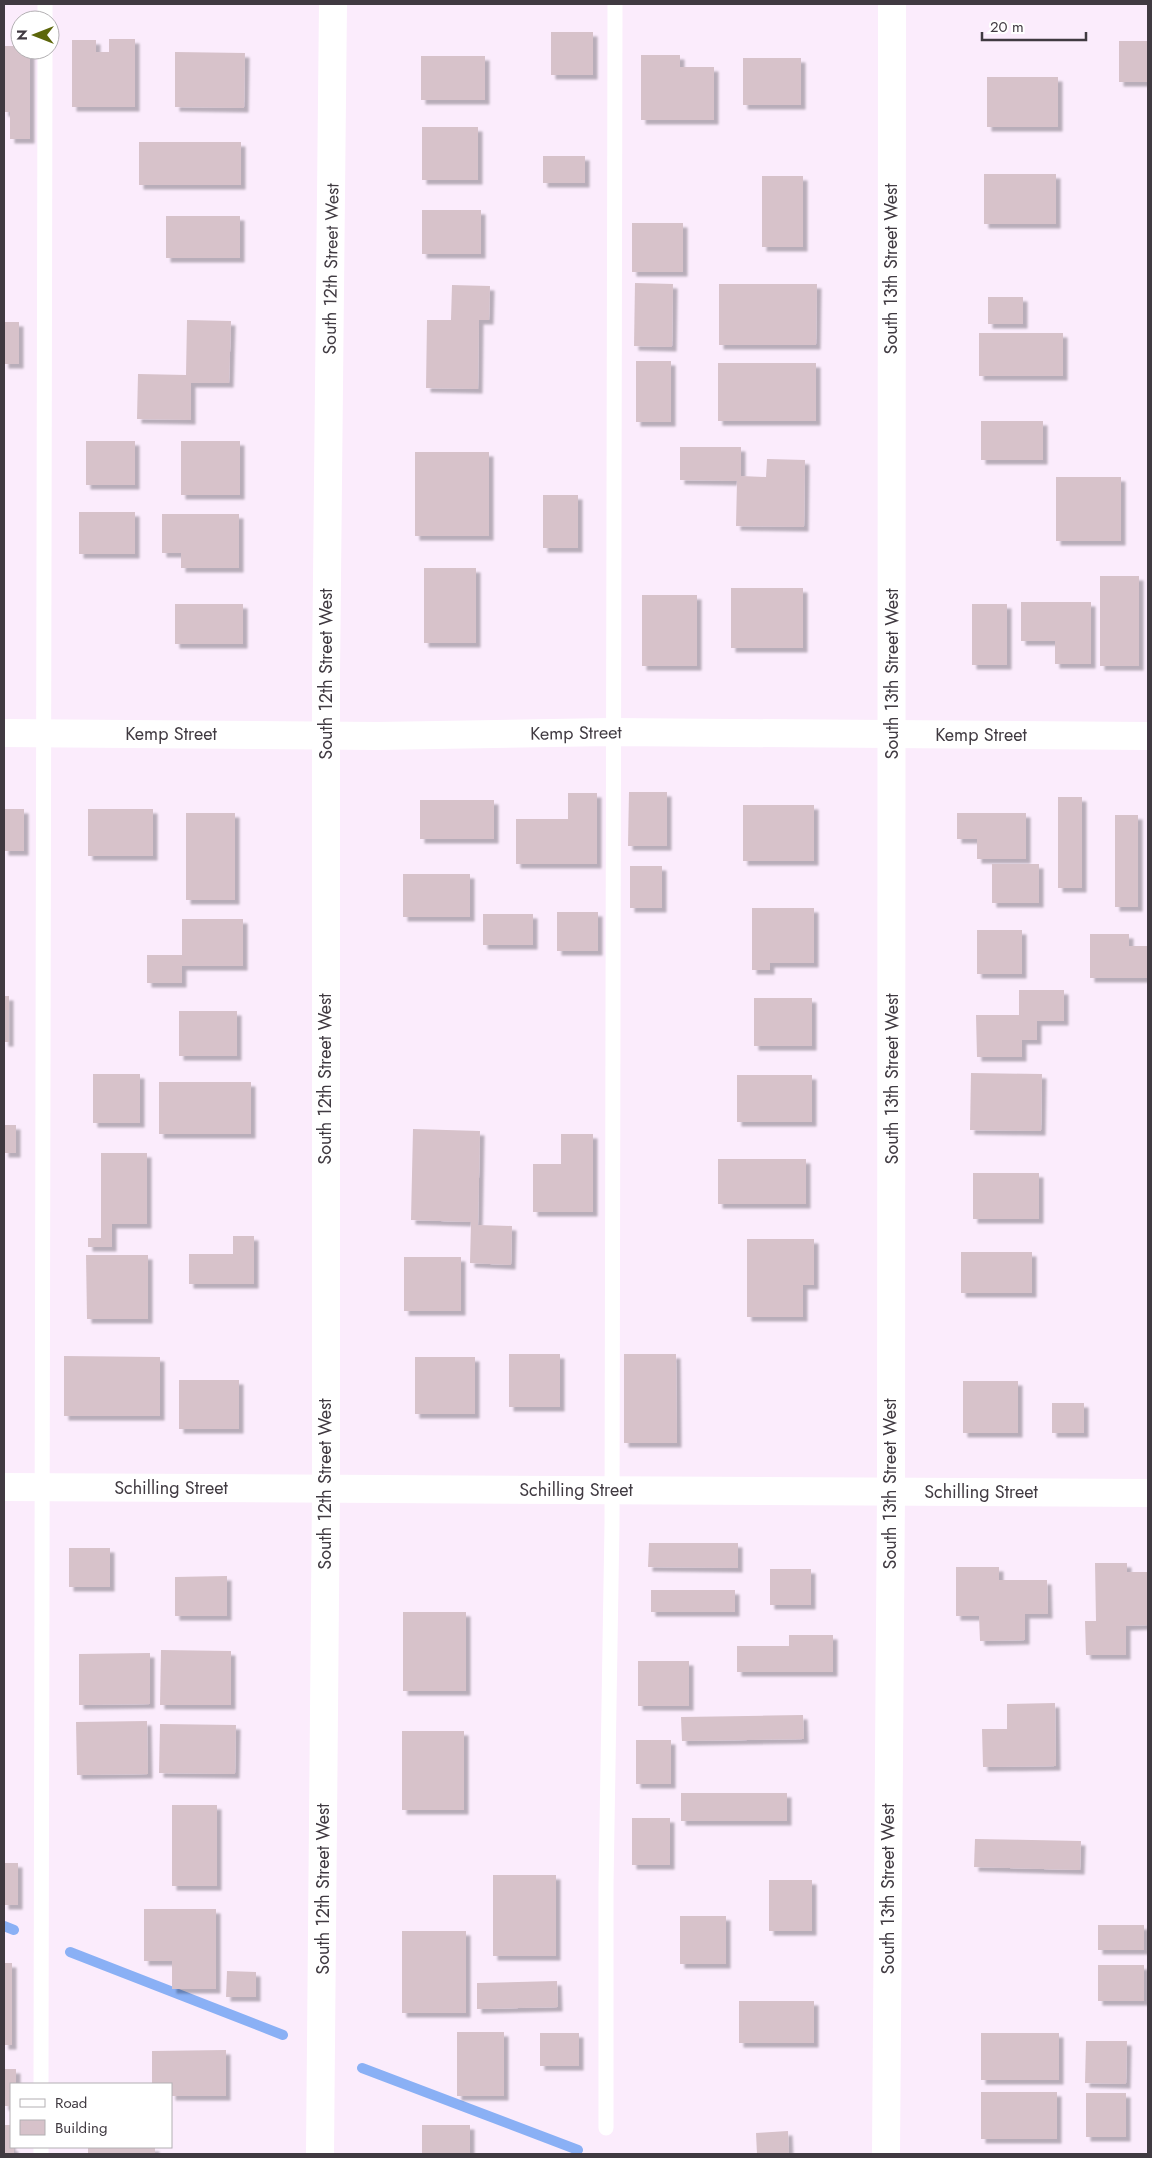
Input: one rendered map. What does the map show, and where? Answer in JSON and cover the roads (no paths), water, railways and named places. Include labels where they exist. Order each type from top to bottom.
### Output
[{"type":"street","name":"South 12th Street West","points":[[320,2154],[326,1489],[326,735],[333,4]]},
{"type":"street","name":"South 13th Street West","points":[[886,2154],[891,1492],[892,4]]},
{"type":"street","name":"Kemp Street","points":[[4,733],[326,735],[612,732],[1148,736]]},
{"type":"street","name":"Schilling Street","points":[[4,1487],[1148,1493]]},
{"type":"lane","points":[[606,2128],[606,1886],[612,1490],[614,4]]},
{"type":"lane","points":[[41,2083],[45,60]]},
{"type":"waterway","points":[[4,1926],[14,1930]]},
{"type":"waterway","points":[[70,1952],[283,2035]]},
{"type":"waterway","points":[[362,2068],[578,2150]]}]
